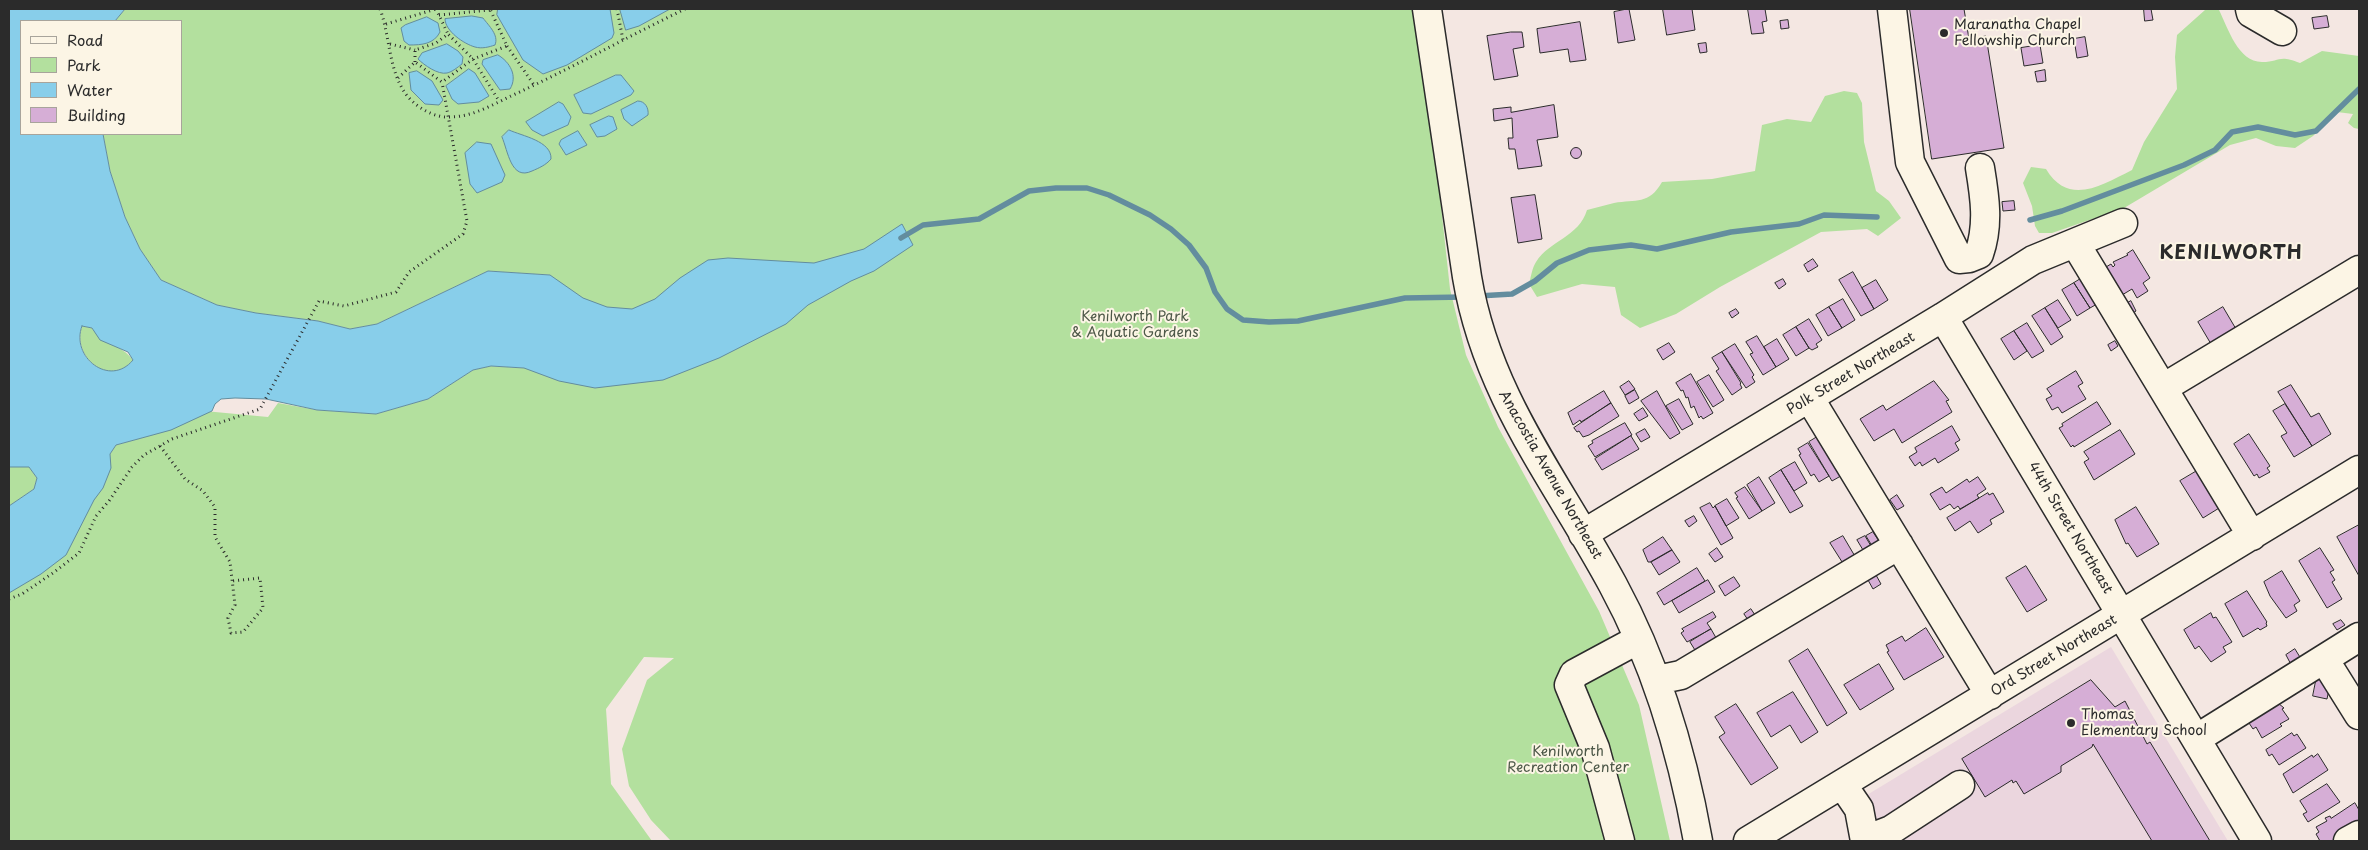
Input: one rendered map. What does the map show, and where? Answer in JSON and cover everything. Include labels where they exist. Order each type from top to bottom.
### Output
[{"type":"street","name":"Anacostia Avenue Northeast","points":[[1427,9],[1472,308],[1486,355],[1529,444],[1612,583],[1640,639],[1657,680],[1676,740],[1698,841]]},
{"type":"street","points":[[1892,9],[1910,162],[1959,259],[1979,254],[1983,242],[1987,210],[1980,168]]},
{"type":"street","points":[[2250,9],[2251,13],[2282,31]]},
{"type":"street","name":"Polk Street Northeast","points":[[1583,534],[1810,398],[2033,260],[2122,223]]},
{"type":"street","points":[[2075,243],[2252,536]]},
{"type":"street","points":[[2163,388],[2359,270]]},
{"type":"street","name":"44th Street Northeast","points":[[1943,317],[2257,841]]},
{"type":"street","points":[[1810,398],[1990,694]]},
{"type":"street","name":"Ord Street Northeast","points":[[1748,841],[2359,470]]},
{"type":"street","points":[[1657,680],[1681,675],[1899,545]]},
{"type":"street","points":[[2196,739],[2359,637]]},
{"type":"street","points":[[1620,841],[1595,748],[1570,685],[1574,674],[1640,639]]},
{"type":"street","points":[[2324,659],[2359,715]]},
{"type":"street","points":[[1842,784],[1859,809],[1865,841],[1891,830],[1960,785]]},
{"type":"street","points":[[2348,841],[2359,835]]},
{"type":"path","points":[[380,9],[386,24],[398,78],[410,100],[434,114],[450,118],[478,112],[623,40],[675,11],[685,9]]},
{"type":"path","points":[[386,24],[436,9],[448,34],[473,59],[499,101]]},
{"type":"path","points":[[439,15],[490,9],[507,46],[534,85]]},
{"type":"path","points":[[617,9],[623,40]]},
{"type":"path","points":[[390,44],[415,50],[436,43],[448,34]]},
{"type":"path","points":[[442,82],[473,59],[507,46]]},
{"type":"path","points":[[398,78],[415,62],[415,50]]},
{"type":"path","points":[[9,599],[22,594],[79,552],[96,516],[109,501],[132,467],[144,455],[172,439],[260,409],[319,302],[344,306],[396,292],[409,272],[463,234],[467,221],[450,118],[442,82],[415,62]]},
{"type":"path","points":[[160,446],[185,479],[203,491],[215,507],[215,537],[230,562],[234,605],[228,618],[231,633],[243,632],[263,608],[260,578],[232,581]]},
{"type":"shaded area","name":"Thomas Elementary School","points":[[2111,647],[2228,841],[1875,841],[1862,798]]},
{"type":"green space","name":"Kenilworth Park & Aquatic Gardens","points":[[125,9],[1414,9],[1440,197],[1450,289],[1466,355],[1498,427],[1599,611],[1639,705],[1670,841],[671,841],[651,820],[629,786],[622,749],[647,680],[674,658],[644,657],[606,709],[611,784],[652,841],[9,841],[9,527],[110,454],[116,445],[155,434],[194,410],[268,417],[278,403],[317,410],[376,414],[428,399],[473,370],[491,366],[524,368],[549,275],[488,271],[377,324],[350,329],[318,321],[256,313],[217,305],[161,280],[140,249],[125,217],[110,171],[103,135],[182,135],[182,20],[116,20]]},
{"type":"green space","points":[[2205,10],[2219,10],[2235,43],[2246,56],[2254,61],[2268,62],[2287,59],[2300,63],[2322,51],[2359,56],[2359,129],[2354,128],[2348,123],[2353,114],[2337,112],[2313,136],[2295,148],[2276,146],[2256,138],[2230,145],[2124,208],[2052,233],[2039,233],[2035,226],[2032,206],[2023,183],[2031,167],[2046,169],[2055,181],[2075,190],[2098,186],[2132,170],[2144,142],[2177,89],[2175,57],[2177,35]]},
{"type":"green space","points":[[1844,91],[1857,93],[1862,103],[1864,142],[1876,191],[1889,201],[1901,218],[1878,236],[1867,229],[1821,232],[1720,287],[1676,314],[1640,328],[1621,315],[1615,287],[1582,284],[1537,297],[1529,284],[1536,262],[1549,248],[1578,226],[1587,210],[1614,203],[1647,198],[1662,182],[1712,179],[1755,171],[1762,125],[1787,119],[1811,122],[1825,96]]},
{"type":"green space","points":[[82,326],[92,328],[102,339],[123,350],[133,360],[124,368],[114,371],[104,370],[95,366],[87,358],[82,348],[80,338]]},
{"type":"green space","points":[[9,467],[29,467],[37,478],[34,489],[9,506]]},
{"type":"water","points":[[9,9],[125,9],[116,20],[20,20],[20,135],[103,135],[110,171],[125,217],[140,249],[161,280],[217,305],[256,313],[318,321],[350,329],[377,324],[488,271],[550,275],[583,298],[607,307],[632,309],[655,299],[680,278],[708,260],[728,258],[814,263],[864,249],[902,224],[913,245],[874,271],[851,281],[808,305],[786,324],[719,358],[663,380],[595,388],[559,381],[524,368],[491,366],[473,370],[428,399],[376,414],[317,410],[266,399],[221,399],[215,404],[212,411],[171,430],[116,445],[110,454],[111,468],[103,488],[94,500],[66,555],[41,574],[9,593],[9,506],[34,489],[37,478],[29,467],[9,467]],"holes":[[[82,326],[92,328],[100,340],[128,352],[133,360],[124,368],[114,371],[104,370],[94,365],[87,358],[82,348],[80,338]]]},
{"type":"water","points":[[498,9],[610,9],[614,33],[612,38],[567,65],[543,74],[523,60],[497,15]]},
{"type":"water","points":[[620,9],[670,9],[639,26],[626,30]]},
{"type":"water","points":[[472,16],[483,18],[488,24],[495,34],[495,45],[478,48],[471,45],[456,36],[446,24],[445,19]]},
{"type":"water","points":[[427,17],[438,23],[440,32],[427,43],[409,45],[404,41],[401,28]]},
{"type":"water","points":[[447,44],[458,51],[463,57],[462,64],[451,72],[435,71],[418,59],[422,53]]},
{"type":"water","points":[[498,55],[506,61],[512,70],[513,79],[510,89],[500,90],[482,64],[483,60]]},
{"type":"water","points":[[469,69],[475,73],[489,96],[479,102],[458,104],[452,99],[446,86]]},
{"type":"water","points":[[417,71],[432,81],[443,100],[439,105],[425,104],[411,90],[409,73]]},
{"type":"water","points":[[616,75],[621,75],[634,91],[631,95],[591,114],[583,113],[574,95]]},
{"type":"water","points":[[638,101],[646,105],[648,115],[632,126],[624,119],[621,110]]},
{"type":"water","points":[[559,102],[563,104],[571,117],[568,125],[543,136],[532,130],[526,122]]},
{"type":"water","points":[[609,116],[613,117],[617,129],[605,136],[597,137],[590,125]]},
{"type":"water","points":[[509,130],[542,143],[550,153],[551,159],[545,165],[532,171],[519,172],[511,163],[502,137]]},
{"type":"water","points":[[578,131],[587,145],[566,155],[559,144],[561,140]]},
{"type":"water","points":[[477,142],[491,144],[505,175],[502,182],[477,193],[470,184],[465,153]]},
{"type":"building","points":[[1629,9],[1635,40],[1618,43],[1614,12]]},
{"type":"building","points":[[1663,9],[1692,9],[1695,30],[1667,35]]},
{"type":"building","points":[[1748,9],[1765,9],[1767,21],[1762,22],[1764,33],[1752,34]]},
{"type":"building","points":[[1910,9],[1964,9],[1969,39],[1986,36],[2004,148],[1932,159]]},
{"type":"building","points":[[2144,9],[2151,9],[2153,20],[2145,21]]},
{"type":"building","points":[[2327,16],[2329,27],[2314,29],[2312,18]]},
{"type":"building","points":[[1788,20],[1789,28],[1781,29],[1780,21]]},
{"type":"building","points":[[1580,22],[1586,60],[1570,62],[1568,49],[1540,53],[1537,29]]},
{"type":"building","points":[[1522,32],[1524,47],[1513,49],[1518,76],[1494,80],[1487,36]]},
{"type":"building","points":[[2085,37],[2088,56],[2077,58],[2074,39]]},
{"type":"building","points":[[1706,43],[1707,52],[1700,53],[1698,44]]},
{"type":"building","points":[[2040,45],[2043,63],[2024,66],[2021,48]]},
{"type":"building","points":[[2045,70],[2046,81],[2037,82],[2035,72]]},
{"type":"building","points":[[1554,105],[1558,137],[1537,140],[1542,166],[1518,169],[1515,149],[1509,149],[1508,138],[1513,138],[1512,118],[1494,121],[1493,109],[1511,107],[1511,112]]},
{"type":"building","points":[[1576,147],[1582,153],[1576,159],[1570,153]]},
{"type":"building","points":[[1535,195],[1542,239],[1518,243],[1511,198]]},
{"type":"building","points":[[2014,201],[2015,210],[2003,211],[2002,202]]},
{"type":"building","points":[[2133,250],[2150,278],[2143,283],[2148,291],[2137,298],[2132,289],[2122,295],[2106,267],[2111,264],[2113,267],[2115,265],[2113,262],[2128,255]]},
{"type":"building","points":[[1813,259],[1818,266],[1808,272],[1804,265]]},
{"type":"building","points":[[1853,272],[1874,309],[1861,316],[1839,280]]},
{"type":"building","points":[[2087,275],[2104,300],[2090,308],[2074,283]]},
{"type":"building","points":[[1783,279],[1786,284],[1779,289],[1775,283]]},
{"type":"building","points":[[1876,280],[1888,300],[1874,309],[1862,288]]},
{"type":"building","points":[[2074,283],[2090,308],[2077,316],[2062,290]]},
{"type":"building","points":[[1843,299],[1855,320],[1842,328],[1829,307]]},
{"type":"building","points":[[2058,300],[2071,320],[2058,328],[2045,308]]},
{"type":"building","points":[[2131,301],[2136,311],[2130,315],[2124,305]]},
{"type":"building","points":[[1829,307],[1842,328],[1828,336],[1816,315]]},
{"type":"building","points":[[2223,307],[2236,329],[2211,344],[2198,322]]},
{"type":"building","points":[[2045,308],[2063,337],[2051,345],[2032,316]]},
{"type":"building","points":[[1736,309],[1739,313],[1732,318],[1729,313]]},
{"type":"building","points":[[1809,319],[1822,340],[1816,344],[1818,347],[1812,350],[1796,327]]},
{"type":"building","points":[[2027,323],[2044,351],[2032,358],[2014,331]]},
{"type":"building","points":[[1796,327],[1809,348],[1796,356],[1783,335]]},
{"type":"building","points":[[2014,331],[2027,351],[2014,360],[2001,339]]},
{"type":"building","points":[[1757,336],[1776,367],[1763,375],[1750,354],[1753,353],[1746,342]]},
{"type":"building","points":[[1777,339],[1789,359],[1776,367],[1764,347]]},
{"type":"building","points":[[2115,341],[2118,346],[2111,351],[2108,345]]},
{"type":"building","points":[[1669,343],[1675,352],[1663,360],[1657,350]]},
{"type":"building","points":[[1735,344],[1754,375],[1752,377],[1755,382],[1746,388],[1722,352]]},
{"type":"building","points":[[1722,352],[1741,383],[1742,388],[1732,395],[1716,371],[1719,369],[1712,358]]},
{"type":"building","points":[[2076,371],[2083,383],[2078,386],[2086,399],[2062,413],[2058,407],[2052,410],[2046,399],[2052,396],[2047,389]]},
{"type":"building","points":[[1691,374],[1713,413],[1703,419],[1701,416],[1699,418],[1694,406],[1691,408],[1688,397],[1686,398],[1683,390],[1681,391],[1676,383]]},
{"type":"building","points":[[1709,375],[1724,400],[1713,407],[1697,382]]},
{"type":"building","points":[[1629,381],[1635,389],[1625,395],[1620,387]]},
{"type":"building","points":[[1934,381],[1949,400],[1946,401],[1952,412],[1902,443],[1894,429],[1874,441],[1860,419],[1883,405],[1886,410]]},
{"type":"building","points":[[2291,385],[2311,417],[2319,413],[2331,434],[2312,446],[2278,392]]},
{"type":"building","points":[[1635,390],[1639,398],[1629,404],[1625,396]]},
{"type":"building","points":[[1604,391],[1611,403],[1573,425],[1568,413]]},
{"type":"building","points":[[1657,391],[1680,433],[1670,439],[1641,401]]},
{"type":"building","points":[[1679,399],[1693,424],[1682,430],[1666,406]]},
{"type":"building","points":[[2097,402],[2111,424],[2071,447],[2059,428],[2063,426],[2062,424]]},
{"type":"building","points":[[1611,403],[1619,416],[1589,435],[1583,437],[1579,431],[1577,432],[1574,428]]},
{"type":"building","points":[[2285,404],[2312,446],[2294,457],[2281,436],[2287,433],[2273,411]]},
{"type":"building","points":[[1643,408],[1648,416],[1639,421],[1634,414]]},
{"type":"building","points":[[1625,423],[1632,435],[1595,457],[1588,446],[1593,443],[1592,441]]},
{"type":"building","points":[[1952,426],[1960,440],[1955,443],[1959,450],[1938,463],[1935,458],[1922,466],[1920,462],[1915,466],[1909,457],[1917,452],[1915,448]]},
{"type":"building","points":[[1645,429],[1650,437],[1641,442],[1636,434]]},
{"type":"building","points":[[2120,430],[2135,454],[2094,480],[2084,462],[2089,459],[2084,452]]},
{"type":"building","points":[[1822,434],[1846,473],[1832,481],[1809,442]]},
{"type":"building","points":[[2249,434],[2270,466],[2267,468],[2270,472],[2259,478],[2257,474],[2254,476],[2234,444]]},
{"type":"building","points":[[1631,436],[1639,449],[1602,470],[1595,459]]},
{"type":"building","points":[[1808,443],[1829,476],[1819,482],[1814,474],[1811,476],[1799,455],[1801,454],[1798,449]]},
{"type":"building","points":[[1795,462],[1807,483],[1794,491],[1781,470]]},
{"type":"building","points":[[2202,468],[2224,505],[2203,518],[2180,481]]},
{"type":"building","points":[[1781,470],[1803,506],[1790,513],[1769,478]]},
{"type":"building","points":[[1759,477],[1775,503],[1762,511],[1747,485]]},
{"type":"building","points":[[1978,477],[1986,489],[1977,495],[1979,498],[1960,509],[1958,506],[1954,509],[1950,504],[1940,510],[1930,494],[1942,487],[1946,493],[1967,479],[1969,482]]},
{"type":"building","points":[[1745,487],[1762,511],[1749,519],[1735,493]]},
{"type":"building","points":[[1988,493],[1989,495],[1993,493],[2004,512],[1990,520],[1992,524],[1978,533],[1970,521],[1955,531],[1947,518]]},
{"type":"building","points":[[1897,495],[1904,506],[1897,510],[1890,500]]},
{"type":"building","points":[[1727,499],[1739,518],[1726,526],[1715,506]]},
{"type":"building","points":[[1710,503],[1713,508],[1715,506],[1733,538],[1721,545],[1700,508]]},
{"type":"building","points":[[2136,507],[2159,544],[2137,557],[2128,543],[2126,544],[2115,520]]},
{"type":"building","points":[[1694,516],[1697,521],[1689,527],[1685,521]]},
{"type":"building","points":[[2359,525],[2359,576],[2337,537]]},
{"type":"building","points":[[1873,532],[1881,544],[1874,549],[1866,536]]},
{"type":"building","points":[[1843,536],[1856,558],[1844,565],[1830,543]]},
{"type":"building","points":[[1865,536],[1874,551],[1866,555],[1857,540]]},
{"type":"building","points":[[1663,537],[1672,550],[1648,562],[1643,550]]},
{"type":"building","points":[[1717,548],[1723,557],[1715,562],[1709,554]]},
{"type":"building","points":[[2320,548],[2334,570],[2330,572],[2335,580],[2332,582],[2342,599],[2327,608],[2299,561]]},
{"type":"building","points":[[1672,550],[1680,562],[1659,575],[1651,562]]},
{"type":"building","points":[[2026,566],[2047,600],[2027,612],[2006,578]]},
{"type":"building","points":[[1697,568],[1705,581],[1664,605],[1657,593]]},
{"type":"building","points":[[2282,571],[2300,601],[2294,605],[2297,611],[2286,618],[2270,596],[2264,582]]},
{"type":"building","points":[[1876,575],[1881,584],[1873,589],[1868,580]]},
{"type":"building","points":[[1734,577],[1740,586],[1725,596],[1719,586]]},
{"type":"building","points":[[1708,580],[1715,592],[1679,613],[1672,601]]},
{"type":"building","points":[[2247,591],[2267,622],[2267,626],[2260,630],[2258,628],[2243,637],[2225,604]]},
{"type":"building","points":[[1751,609],[1755,615],[1748,620],[1744,614]]},
{"type":"building","points":[[1713,612],[1716,617],[1707,623],[1711,629],[1687,642],[1681,633],[1684,631],[1682,629]]},
{"type":"building","points":[[2211,613],[2213,618],[2216,617],[2232,642],[2223,647],[2226,652],[2211,662],[2199,646],[2195,649],[2184,630]]},
{"type":"building","points":[[2341,620],[2345,625],[2337,630],[2333,624]]},
{"type":"building","points":[[1926,628],[1944,657],[1904,680],[1887,652],[1889,651],[1886,645],[1902,636],[1905,641]]},
{"type":"building","points":[[1711,629],[1719,643],[1698,655],[1690,642]]},
{"type":"building","points":[[1808,649],[1847,713],[1827,726],[1789,661]]},
{"type":"building","points":[[2295,649],[2306,667],[2296,674],[2286,655]]},
{"type":"building","points":[[1879,664],[1894,689],[1860,710],[1844,685]]},
{"type":"building","points":[[2317,676],[2331,679],[2327,699],[2313,696]]},
{"type":"building","points":[[2091,680],[2115,707],[2125,701],[2147,744],[2150,742],[2210,841],[2152,841],[2093,744],[2092,747],[2061,766],[2061,772],[2024,794],[2016,781],[2013,783],[2012,780],[1985,797],[1962,759]]},
{"type":"building","points":[[1793,692],[1818,732],[1801,743],[1790,725],[1771,737],[1757,713]]},
{"type":"building","points":[[2278,703],[2284,708],[2282,709],[2289,719],[2280,724],[2282,726],[2262,738],[2256,727],[2253,729],[2249,723]]},
{"type":"building","points":[[1736,704],[1778,768],[1751,785],[1719,737],[1725,733],[1715,717]]},
{"type":"building","points":[[2292,733],[2294,736],[2297,734],[2306,748],[2279,765],[2272,754],[2269,756],[2266,750]]},
{"type":"building","points":[[2318,754],[2328,770],[2293,793],[2283,774],[2312,755],[2313,757]]},
{"type":"building","points":[[2327,784],[2340,802],[2308,822],[2303,814],[2307,812],[2300,801]]},
{"type":"building","points":[[2355,803],[2359,810],[2359,829],[2339,841],[2320,841],[2316,834],[2319,832],[2316,827],[2327,821],[2325,818],[2330,816],[2331,818]]},
{"type":"waterway","points":[[2030,220],[2062,211],[2184,165],[2215,150],[2232,132],[2258,127],[2295,135],[2316,131],[2359,89]]},
{"type":"waterway","points":[[901,238],[923,225],[979,219],[1029,191],[1056,188],[1087,188],[1109,195],[1150,215],[1171,229],[1189,245],[1206,268],[1215,292],[1227,309],[1243,320],[1269,322],[1298,321],[1405,298],[1464,297]]},
{"type":"waterway","points":[[1478,296],[1512,294],[1535,281],[1557,263],[1589,250],[1631,245],[1657,249],[1731,232],[1799,224],[1824,215],[1877,217]]},
{"type":"place","name":"Maranatha Chapel Fellowship Church","points":[[1944,33]]},
{"type":"place","name":"Thomas Elementary School","points":[[2071,723]]},
{"type":"district","name":"KENILWORTH","points":[[2231,254]]},
{"type":"park label","name":"Kenilworth Recreation Center","points":[[1568,760]]}]
